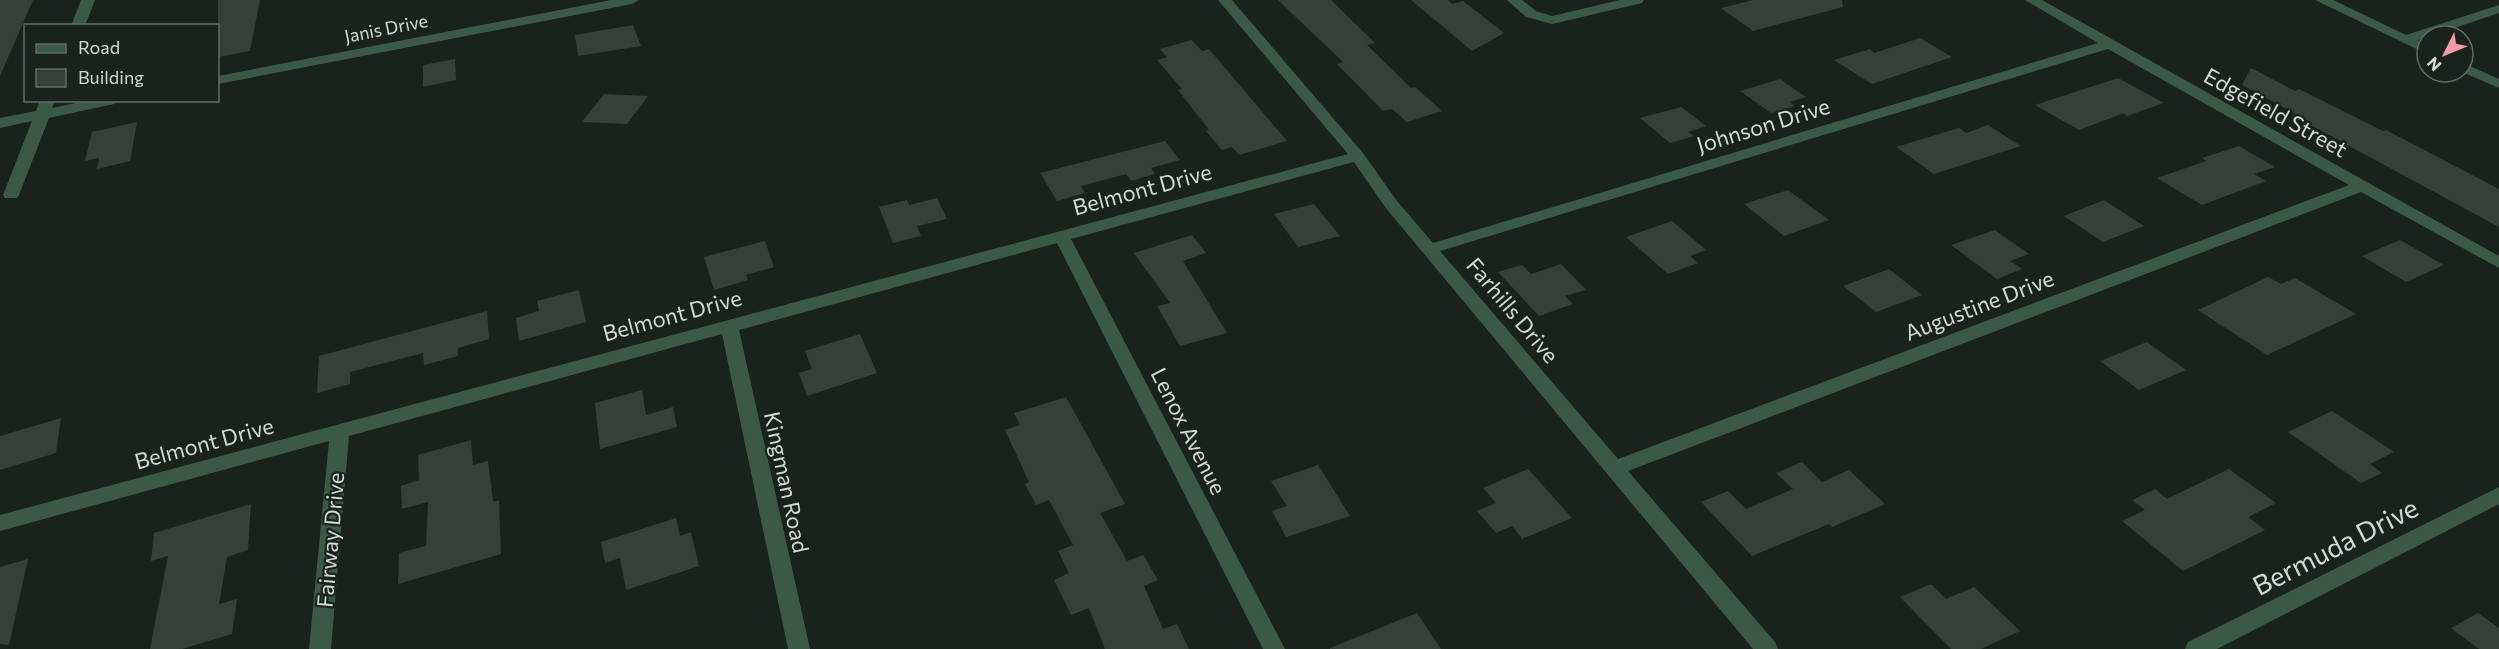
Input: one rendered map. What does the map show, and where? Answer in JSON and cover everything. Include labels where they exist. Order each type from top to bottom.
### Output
[{"type":"street","points":[[79,24],[88,0]]},
{"type":"street","name":"Janis Drive","points":[[219,80],[632,0]]},
{"type":"street","name":"Farhills Drive","points":[[1225,0],[1358,156],[1391,204],[1767,649]]},
{"type":"street","points":[[1514,0],[1531,14],[1552,20],[1637,0]]},
{"type":"street","name":"Edgefield Street","points":[[2032,0],[2499,263]]},
{"type":"street","points":[[2322,0],[2415,45]]},
{"type":"street","points":[[2405,40],[2499,9]]},
{"type":"street","name":"Johnson Drive","points":[[1430,249],[2109,44]]},
{"type":"street","points":[[2475,73],[2499,84]]},
{"type":"street","points":[[0,123],[45,107],[94,102]]},
{"type":"street","points":[[11,195],[45,107]]},
{"type":"street","name":"Belmont Drive","points":[[0,523],[729,324],[1358,156]]},
{"type":"street","name":"Augustine Drive","points":[[1614,468],[2362,186]]},
{"type":"street","name":"Lenox Avenue","points":[[1061,236],[1274,649]]},
{"type":"street","name":"Kingman Road","points":[[729,324],[799,649]]},
{"type":"street","name":"Fairway Drive","points":[[320,649],[340,430]]},
{"type":"street","name":"Bermuda Drive","points":[[2196,649],[2499,495]]},
{"type":"building","points":[[0,0],[33,0],[0,76]]},
{"type":"building","points":[[218,0],[260,0],[250,51],[219,57]]},
{"type":"building","points":[[1278,0],[1331,0],[1375,43],[1367,45],[1411,88],[1415,87],[1442,111],[1407,122],[1392,109],[1383,111],[1337,64],[1343,62]]},
{"type":"building","points":[[1411,0],[1448,0],[1452,4],[1463,1],[1504,33],[1472,51]]},
{"type":"building","points":[[1753,0],[1842,0],[1843,7],[1753,31],[1721,8]]},
{"type":"building","points":[[633,25],[641,46],[578,56],[575,35]]},
{"type":"building","points":[[1920,38],[1952,57],[1872,84],[1834,60],[1870,49],[1874,53]]},
{"type":"building","points":[[1192,40],[1202,51],[1209,49],[1287,141],[1239,155],[1232,147],[1222,150],[1178,90],[1182,89],[1157,60],[1167,57],[1160,49]]},
{"type":"building","points":[[455,59],[456,80],[423,87],[423,65]]},
{"type":"building","points":[[2251,68],[2295,91],[2299,89],[2383,131],[2386,130],[2499,189],[2499,227],[2292,115],[2296,114],[2242,85]]},
{"type":"building","points":[[2118,78],[2164,103],[2127,116],[2124,113],[2079,130],[2035,105]]},
{"type":"building","points":[[1780,79],[1806,97],[1790,102],[1795,106],[1771,113],[1740,91]]},
{"type":"building","points":[[604,94],[648,96],[627,124],[582,122]]},
{"type":"building","points":[[1681,107],[1706,126],[1688,132],[1694,136],[1670,143],[1640,118]]},
{"type":"building","points":[[137,122],[130,161],[97,169],[99,158],[85,161],[92,132]]},
{"type":"building","points":[[1988,125],[2021,146],[1934,174],[1896,147],[1959,128],[1966,133]]},
{"type":"building","points":[[1165,141],[1180,160],[1151,168],[1155,174],[1131,181],[1126,174],[1081,186],[1085,193],[1057,201],[1040,173]]},
{"type":"building","points":[[2239,146],[2275,167],[2254,174],[2266,181],[2202,205],[2157,178],[2206,161],[2202,158]]},
{"type":"building","points":[[1788,190],[1829,220],[1784,236],[1744,204]]},
{"type":"building","points":[[937,198],[947,219],[917,226],[921,236],[893,243],[879,207],[907,200],[909,205]]},
{"type":"building","points":[[2104,200],[2144,226],[2103,242],[2064,216]]},
{"type":"building","points":[[1314,204],[1340,236],[1298,247],[1274,214]]},
{"type":"building","points":[[1672,221],[1706,250],[1690,256],[1698,263],[1668,274],[1626,237]]},
{"type":"building","points":[[1995,230],[2029,254],[2010,261],[2022,269],[1997,279],[1951,245]]},
{"type":"building","points":[[1192,235],[1206,253],[1183,261],[1227,333],[1180,346],[1157,306],[1170,303],[1134,253]]},
{"type":"building","points":[[2400,240],[2444,265],[2406,282],[2362,256]]},
{"type":"building","points":[[765,241],[774,267],[746,275],[748,280],[714,290],[704,257]]},
{"type":"building","points":[[1561,264],[1586,290],[1565,296],[1573,304],[1539,316],[1498,272],[1522,265],[1531,274]]},
{"type":"building","points":[[1889,269],[1922,295],[1876,312],[1843,286]]},
{"type":"building","points":[[2268,277],[2281,284],[2295,278],[2356,314],[2267,355],[2198,310]]},
{"type":"building","points":[[579,290],[586,322],[519,341],[516,318],[539,311],[537,301]]},
{"type":"building","points":[[487,311],[489,339],[458,348],[458,356],[424,365],[423,353],[350,372],[350,384],[317,393],[319,356]]},
{"type":"building","points":[[860,334],[877,373],[807,396],[799,373],[812,369],[805,351]]},
{"type":"building","points":[[2147,342],[2186,370],[2139,390],[2100,361]]},
{"type":"building","points":[[642,390],[646,415],[673,407],[677,427],[600,449],[595,403]]},
{"type":"building","points":[[1066,397],[1125,504],[1100,513],[1127,561],[1143,555],[1158,580],[1144,586],[1163,629],[1177,624],[1189,649],[1105,649],[1089,608],[1071,615],[1054,580],[1069,573],[1058,551],[1073,545],[1049,500],[1036,505],[1025,484],[1029,482],[1005,430],[1020,425],[1014,413]]},
{"type":"building","points":[[2332,411],[2394,452],[2370,464],[2382,473],[2361,483],[2288,432]]},
{"type":"building","points":[[61,418],[56,453],[0,470],[0,436]]},
{"type":"building","points":[[471,440],[473,465],[488,461],[493,502],[499,500],[501,554],[398,584],[399,553],[426,546],[428,502],[402,509],[401,486],[419,480],[418,455]]},
{"type":"building","points":[[1802,462],[1822,482],[1849,470],[1885,504],[1832,527],[1829,524],[1752,556],[1701,502],[1728,491],[1746,509],[1793,489],[1776,473]]},
{"type":"building","points":[[1318,465],[1350,516],[1286,537],[1272,511],[1287,506],[1271,481]]},
{"type":"building","points":[[1528,469],[1572,518],[1522,539],[1512,526],[1496,533],[1477,511],[1496,503],[1483,488]]},
{"type":"building","points":[[2229,469],[2276,503],[2248,517],[2265,530],[2183,571],[2122,521],[2145,510],[2132,500],[2155,489],[2167,499]]},
{"type":"building","points":[[251,504],[248,550],[227,557],[219,604],[237,599],[232,634],[182,649],[150,649],[168,556],[151,561],[154,533]]},
{"type":"building","points":[[676,518],[680,536],[691,532],[699,566],[626,590],[620,558],[605,563],[601,542]]},
{"type":"building","points":[[28,559],[9,645],[0,644],[0,567]]},
{"type":"building","points":[[1931,584],[1946,599],[1974,587],[2020,631],[1981,649],[1951,649],[1900,597]]},
{"type":"building","points":[[1417,613],[1441,649],[1330,649],[1330,648]]},
{"type":"building","points":[[2478,613],[2499,628],[2499,649],[2479,649],[2451,628]]}]
